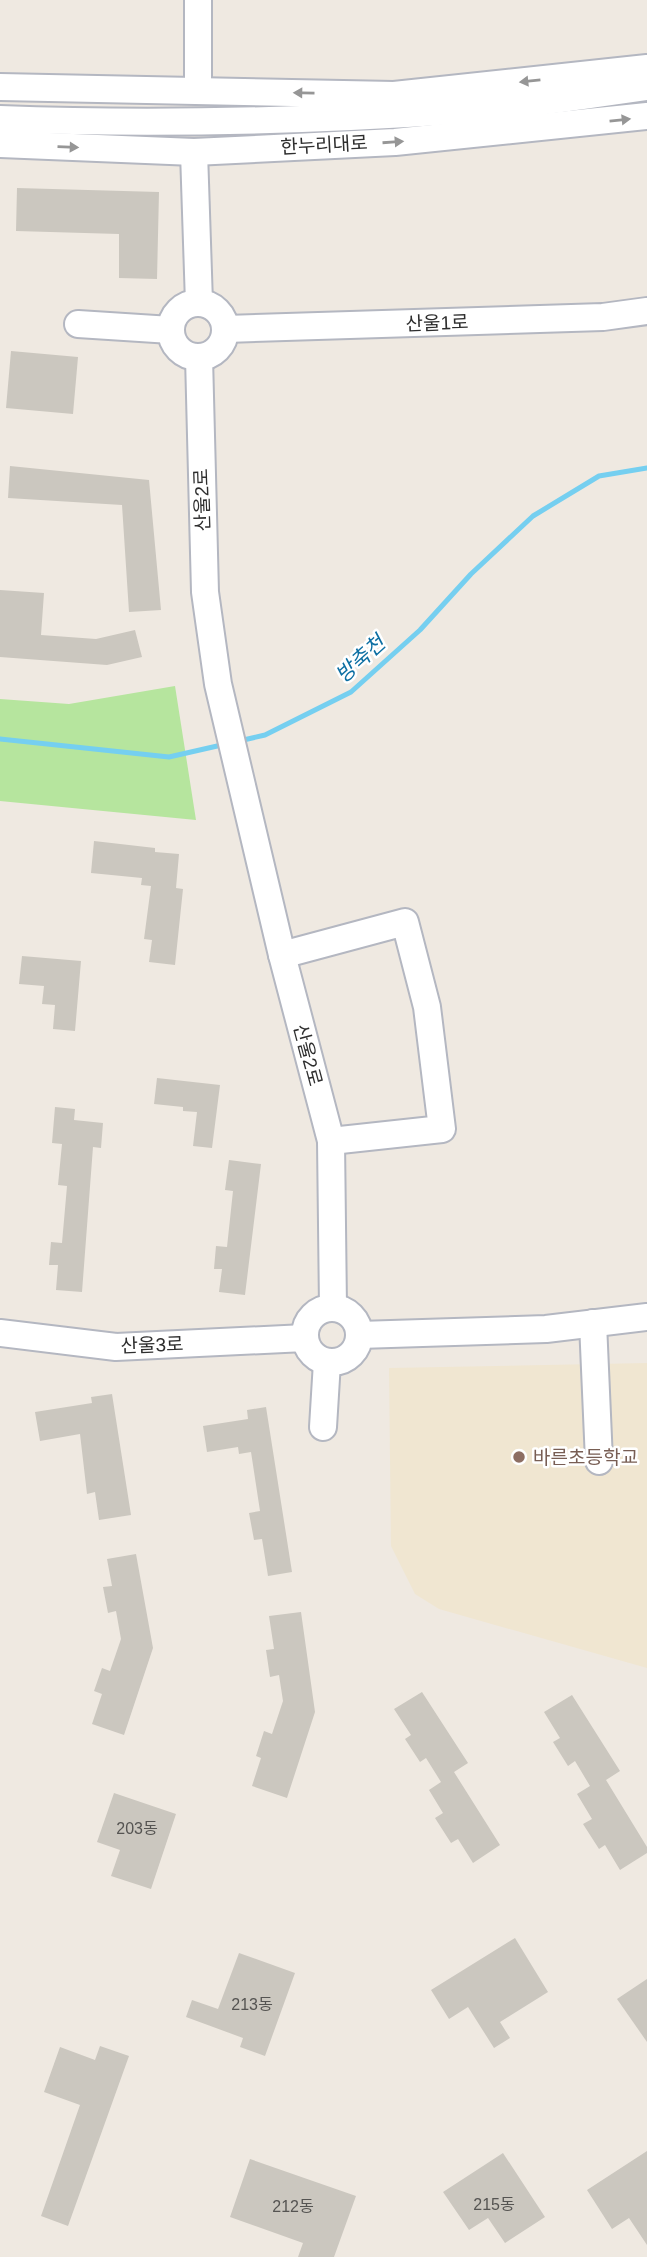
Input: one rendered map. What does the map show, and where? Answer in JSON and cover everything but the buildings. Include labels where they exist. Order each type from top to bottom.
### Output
[{"type":"street","points":[[198,0],[198,91]]},
{"type":"street","points":[[0,87],[394,95],[647,68]]},
{"type":"street","points":[[0,119],[66,122],[190,121],[470,110],[647,87]]},
{"type":"street","name":"한누리대로","points":[[0,144],[194,152],[395,142],[647,116]]},
{"type":"street","points":[[194,152],[199,303]]},
{"type":"street","points":[[199,303],[209,304],[217,310],[223,317],[226,329],[217,351],[199,358],[183,353],[176,347],[171,330],[176,313],[183,307],[199,303]]},
{"type":"street","name":"산울1로","points":[[226,329],[603,317],[647,311]]},
{"type":"street","points":[[78,324],[171,330]]},
{"type":"street","name":"산울2로","points":[[199,358],[205,592],[218,684],[282,955],[331,1141],[333,1308]]},
{"type":"street","points":[[282,955],[405,922],[427,1007],[442,1129],[331,1141]]},
{"type":"street","points":[[333,1308],[350,1314],[356,1322],[359,1335],[356,1349],[351,1355],[335,1363],[327,1362],[312,1353],[305,1338],[309,1321],[315,1314],[333,1308]]},
{"type":"street","points":[[359,1335],[546,1329],[647,1317]]},
{"type":"street","points":[[593,1324],[599,1461]]},
{"type":"street","name":"산울3로","points":[[0,1333],[116,1347],[305,1338]]},
{"type":"street","points":[[323,1427],[327,1362]]},
{"type":"shaded area","name":"바른초등학교","points":[[647,1363],[647,1668],[439,1609],[415,1594],[391,1546],[389,1368]]},
{"type":"green space","points":[[175,686],[196,820],[0,801],[0,699],[69,704]]},
{"type":"waterway","name":"방축천","points":[[239,741],[265,735],[351,692],[420,630],[471,574],[533,516],[599,476],[647,468]]},
{"type":"waterway","name":"방축천","points":[[0,739],[169,757],[226,744]]},
{"type":"place","name":"바른초등학교","points":[[519,1457]]}]
